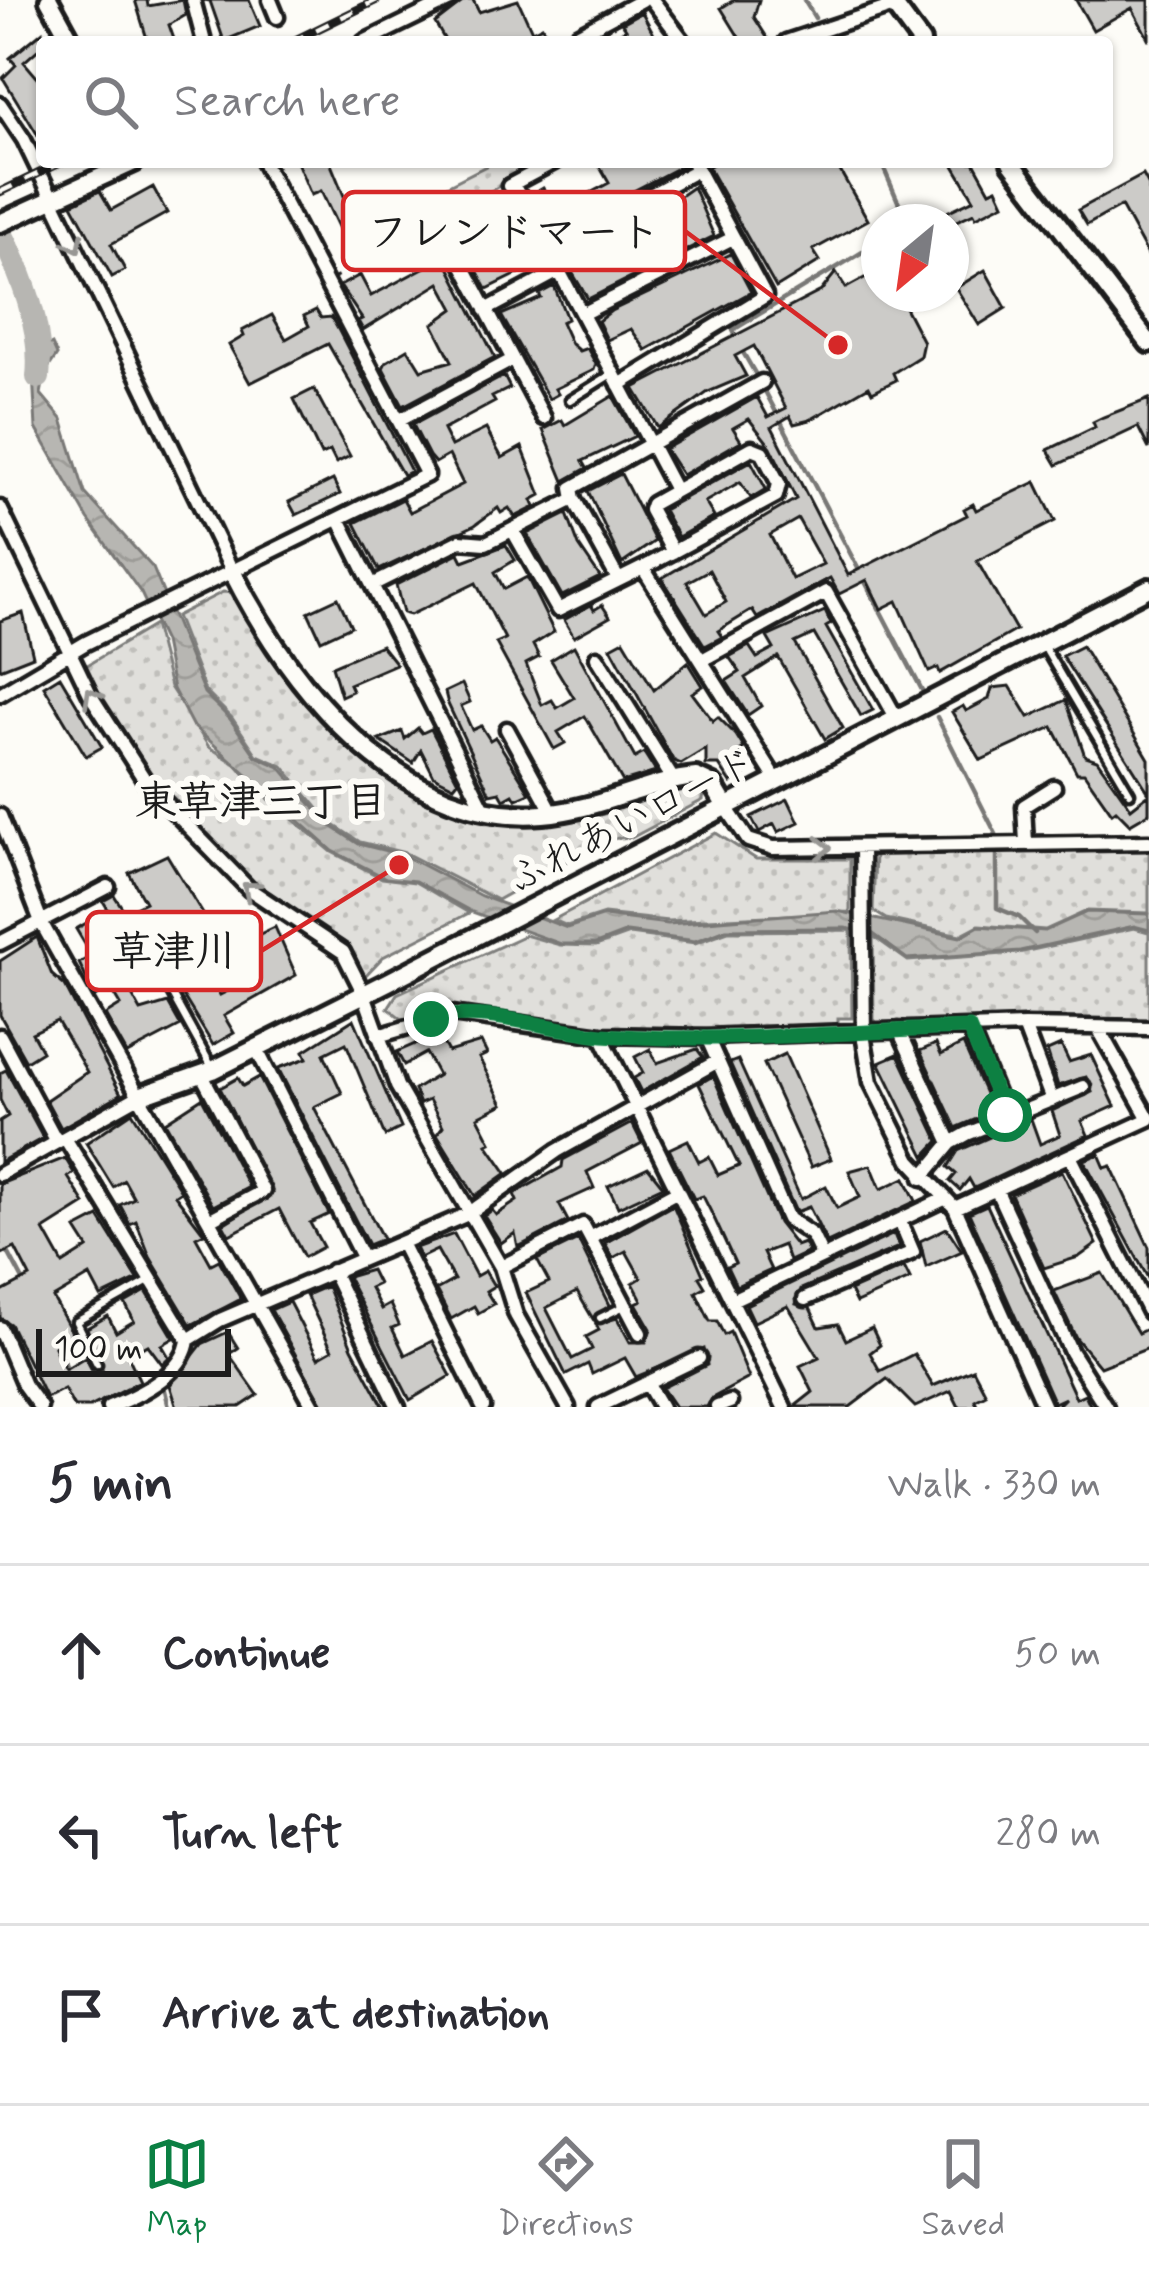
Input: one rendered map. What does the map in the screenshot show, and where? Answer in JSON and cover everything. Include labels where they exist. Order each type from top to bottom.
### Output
[{"type":"street","points":[[49,0],[69,36]]},
{"type":"street","points":[[193,0],[202,36]]},
{"type":"street","points":[[270,0],[277,17]]},
{"type":"street","points":[[376,36],[450,0]]},
{"type":"street","points":[[577,35],[642,0]]},
{"type":"street","points":[[652,0],[679,36]]},
{"type":"street","points":[[803,36],[892,3],[917,36]]},
{"type":"street","points":[[0,104],[223,575],[337,722],[421,785],[484,809],[553,813],[618,801],[674,781],[707,780],[739,831],[759,847],[1149,842]]},
{"type":"street","points":[[0,223],[120,168]]},
{"type":"street","points":[[0,694],[86,643],[427,476],[266,168]]},
{"type":"street","points":[[543,168],[511,186],[675,490]]},
{"type":"street","points":[[548,250],[692,168]]},
{"type":"street","points":[[616,379],[763,300],[696,168]]},
{"type":"street","points":[[1017,168],[1149,342]]},
{"type":"street","points":[[457,255],[530,216]]},
{"type":"street","points":[[443,228],[544,418]]},
{"type":"street","points":[[581,314],[733,238]]},
{"type":"street","points":[[486,310],[559,271]]},
{"type":"street","points":[[400,420],[512,360]]},
{"type":"street","points":[[618,579],[572,488],[763,382]]},
{"type":"street","points":[[513,531],[558,610],[673,552],[779,490],[762,452],[752,448],[675,490],[650,510],[673,552]]},
{"type":"street","points":[[374,584],[460,541],[486,543],[574,499]]},
{"type":"street","points":[[0,508],[69,652],[148,784],[249,889],[343,952],[364,994],[397,1086],[501,1267],[516,1315],[568,1407]]},
{"type":"street","points":[[340,521],[484,809]]},
{"type":"street","points":[[643,568],[777,781]]},
{"type":"street","name":"ふれあいロード","points":[[139,1096],[208,1072],[364,994],[1149,588]]},
{"type":"street","points":[[702,660],[826,592],[897,719]]},
{"type":"street","points":[[597,657],[674,781]]},
{"type":"street","points":[[507,729],[553,813]]},
{"type":"street","points":[[1026,843],[1024,806],[1054,787]]},
{"type":"street","points":[[0,816],[42,924],[314,1407]]},
{"type":"street","points":[[862,847],[871,1082],[922,1178],[948,1204],[1044,1407]]},
{"type":"street","points":[[0,943],[108,887]]},
{"type":"street","points":[[378,1036],[452,1014],[601,1035],[707,1037],[866,1025],[899,1030],[1149,1028]]},
{"type":"street","points":[[1024,1026],[1052,1100]]},
{"type":"street","points":[[969,1028],[1005,1115]]},
{"type":"street","points":[[732,1300],[822,1256],[996,1189],[1149,1119],[1098,1028]]},
{"type":"street","points":[[899,1030],[951,1143]]},
{"type":"street","points":[[601,1035],[784,1407]]},
{"type":"street","points":[[0,1036],[188,1340],[187,1352],[160,1380],[109,1407]]},
{"type":"street","points":[[707,1037],[788,1219],[812,1235],[822,1256]]},
{"type":"street","points":[[256,1048],[363,1258]]},
{"type":"street","points":[[188,1340],[332,1271],[468,1214],[556,1151],[718,1061]]},
{"type":"street","points":[[208,1072],[263,1190],[209,1220]]},
{"type":"street","points":[[922,1178],[951,1143],[1005,1115],[1083,1088]]},
{"type":"street","points":[[0,1174],[139,1096]]},
{"type":"street","points":[[1070,1156],[1149,1312]]},
{"type":"street","points":[[996,1189],[1071,1352],[1106,1407]]},
{"type":"street","points":[[590,1238],[678,1191]]},
{"type":"street","points":[[805,1299],[913,1252],[901,1224]]},
{"type":"street","points":[[501,1267],[583,1225],[640,1333]]},
{"type":"street","points":[[402,1245],[484,1407]]},
{"type":"street","points":[[332,1271],[398,1407]]},
{"type":"street","points":[[0,1328],[18,1373],[40,1407]]},
{"type":"street","points":[[598,1407],[699,1358]]},
{"type":"street","points":[[647,1383],[661,1407]]},
{"type":"lane","points":[[570,400],[616,379]]},
{"type":"lane","points":[[1042,644],[1130,793]]},
{"type":"lane","points":[[199,935],[154,960],[208,1072]]},
{"type":"lane","points":[[97,1364],[76,1322],[152,1280]]},
{"type":"lane","points":[[600,1318],[626,1306]]},
{"type":"path","points":[[328,281],[511,186]]},
{"type":"shaded area","points":[[482,168],[516,168],[520,174],[446,217],[433,193]]},
{"type":"shaded area","points":[[223,592],[233,593],[263,641],[339,730],[384,766],[433,795],[485,814],[541,822],[600,815],[680,787],[705,789],[703,800],[633,837],[607,839],[497,900],[405,853],[360,842],[329,822],[283,766],[257,755],[232,718],[205,691],[176,616]]},
{"type":"shaded area","points":[[154,625],[170,687],[209,747],[236,764],[258,790],[332,852],[382,878],[415,882],[469,913],[383,957],[364,977],[338,943],[226,860],[165,793],[84,667]]},
{"type":"shaded area","points":[[716,833],[756,859],[850,859],[850,912],[668,921],[604,914],[567,926],[553,920]]},
{"type":"shaded area","points":[[1149,848],[1149,913],[1087,911],[1045,930],[979,925],[960,935],[886,919],[873,911],[875,852]]},
{"type":"shaded area","points":[[1134,928],[1149,932],[1149,1021],[878,1025],[874,1019],[873,936],[908,961],[1018,953]]},
{"type":"shaded area","points":[[851,930],[852,1018],[838,1018],[838,1024],[624,1030],[470,1009],[402,1019],[388,1008],[397,994],[525,935],[560,945],[596,946],[629,934],[695,943],[728,931]]},
{"type":"water","points":[[52,344],[57,355],[45,373],[41,394],[62,419],[85,493],[153,568],[204,693],[256,756],[280,767],[328,824],[359,844],[403,855],[481,896],[567,928],[604,916],[668,924],[837,911],[960,937],[979,926],[1045,931],[1087,912],[1149,914],[1149,930],[1134,926],[1020,951],[907,959],[872,933],[845,928],[726,929],[695,941],[627,932],[596,944],[561,944],[472,912],[415,881],[386,878],[333,851],[192,725],[173,689],[164,642],[141,593],[88,519],[36,428],[32,355]]},
{"type":"building","points":[[135,0],[147,0],[148,6],[183,0],[186,15],[169,25],[173,36],[146,36]]},
{"type":"building","points":[[204,0],[249,0],[260,26],[222,36],[210,1]]},
{"type":"building","points":[[465,0],[473,0],[479,12],[518,0],[532,31],[542,26],[547,36],[443,36],[435,23]]},
{"type":"building","points":[[734,0],[759,0],[754,17],[766,36],[738,36],[721,8]]},
{"type":"building","points":[[1076,0],[1149,0],[1149,40],[1132,8],[1093,30]]},
{"type":"building","points":[[642,12],[655,36],[613,36],[626,29],[622,23]]},
{"type":"building","points":[[36,37],[36,51],[24,62],[36,76],[36,132],[3,78],[16,65],[10,58]]},
{"type":"building","points":[[300,168],[332,168],[365,247],[351,254],[321,191],[311,195]]},
{"type":"building","points":[[600,168],[677,168],[551,234],[531,195],[543,188],[556,211],[609,183]]},
{"type":"building","points":[[709,168],[838,168],[861,208],[861,224],[813,250],[820,261],[776,288]]},
{"type":"building","points":[[956,168],[977,168],[990,191],[997,188],[1004,203],[976,217],[969,215],[969,204],[964,204],[974,199]]},
{"type":"building","points":[[1143,175],[1149,186],[1149,257],[1121,206],[1087,225],[1078,210]]},
{"type":"building","points":[[153,187],[167,213],[111,244],[125,270],[112,277],[72,204],[100,191],[111,210]]},
{"type":"building","points":[[693,187],[714,236],[588,299],[566,262],[618,236],[621,224],[660,210]]},
{"type":"building","points":[[523,232],[542,262],[487,289],[472,261]]},
{"type":"building","points":[[731,254],[751,292],[646,350],[631,329],[607,340],[598,321],[611,311]]},
{"type":"building","points":[[444,257],[495,357],[403,406],[383,368],[386,362],[408,349],[421,370],[452,361],[433,324],[454,309],[440,283],[363,330],[358,321],[362,319],[340,286],[360,275],[371,296]]},
{"type":"building","points":[[985,270],[1006,308],[979,325],[969,309],[969,280]]},
{"type":"building","points":[[836,272],[846,288],[861,280],[861,312],[907,312],[923,342],[920,356],[893,373],[896,380],[872,392],[869,386],[810,420],[794,424],[790,416],[772,427],[848,575],[967,515],[964,509],[973,504],[976,510],[1036,482],[1055,521],[977,561],[1016,630],[940,673],[938,668],[929,672],[897,601],[881,609],[867,580],[839,594],[830,578],[757,618],[752,610],[718,631],[722,637],[705,646],[662,578],[796,499],[771,447],[749,419],[733,428],[741,441],[682,475],[665,449],[757,397],[768,417],[786,408],[754,346],[735,356],[746,376],[708,392],[658,428],[634,388],[821,291]],"holes":[[[798,519],[823,564],[792,579],[770,535]],[[709,570],[726,602],[706,614],[687,582]]]},
{"type":"building","points":[[554,286],[571,344],[579,351],[587,348],[596,364],[594,370],[555,389],[558,394],[549,399],[501,315],[541,298],[539,294]]},
{"type":"building","points":[[316,310],[321,318],[331,317],[411,471],[403,475],[328,344],[250,383],[229,345],[244,336],[242,331],[272,315],[286,339],[309,326],[304,316]]},
{"type":"building","points":[[504,376],[510,388],[492,397],[495,402],[443,430],[451,446],[486,429],[502,458],[522,447],[541,495],[532,500],[535,507],[515,517],[509,508],[501,513],[498,508],[475,525],[379,570],[355,523],[403,499],[410,512],[463,484],[449,455],[435,463],[413,425]]},
{"type":"building","points":[[314,389],[350,456],[336,463],[330,451],[321,455],[294,399]]},
{"type":"building","points":[[613,396],[635,436],[583,461],[587,468],[564,481],[543,430],[562,420],[565,425]]},
{"type":"building","points":[[1149,399],[1149,449],[1138,427],[1057,465],[1048,450],[1095,427],[1093,422]]},
{"type":"building","points":[[751,461],[766,489],[751,498],[740,482],[705,502],[714,517],[678,537],[663,510]]},
{"type":"building","points":[[621,474],[655,541],[622,564],[588,491]]},
{"type":"building","points":[[333,480],[340,494],[296,515],[289,502]]},
{"type":"building","points":[[567,514],[579,546],[600,577],[562,596],[527,534]]},
{"type":"building","points":[[506,545],[515,560],[495,572],[504,589],[527,577],[554,632],[533,645],[539,657],[526,664],[542,705],[552,700],[557,708],[574,698],[551,660],[574,646],[635,758],[644,753],[656,772],[623,782],[585,716],[558,732],[565,743],[554,749],[496,643],[505,639],[476,583],[410,615],[403,613],[396,585],[459,553],[463,561]]},
{"type":"building","points":[[338,598],[351,626],[321,640],[308,612]]},
{"type":"building","points":[[591,605],[594,610],[602,605],[610,617],[574,637],[564,620]]},
{"type":"building","points":[[825,611],[831,624],[826,627],[873,710],[861,716],[814,634],[795,643],[843,728],[825,739],[778,657],[745,678],[761,706],[748,715],[726,681],[740,672],[729,657],[749,646],[757,658],[774,649],[767,637]]},
{"type":"building","points":[[23,613],[33,656],[0,669],[0,621]]},
{"type":"building","points":[[624,640],[654,690],[688,662],[703,686],[692,693],[713,721],[718,717],[736,735],[744,748],[738,752],[751,771],[731,783],[719,765],[706,765],[706,749],[681,764],[673,760],[611,647]]},
{"type":"building","points":[[381,645],[396,664],[349,684],[352,691],[341,696],[332,666]]},
{"type":"building","points":[[1082,646],[1149,759],[1149,793],[1062,656]]},
{"type":"building","points":[[60,676],[102,747],[86,756],[44,686]]},
{"type":"building","points":[[462,684],[470,702],[461,706],[472,730],[481,726],[490,740],[495,737],[530,793],[516,799],[513,794],[504,799],[500,792],[490,794],[448,704],[445,692]]},
{"type":"building","points":[[1010,686],[1029,717],[1066,700],[1085,756],[1097,760],[1131,808],[1149,794],[1149,813],[1130,824],[1116,810],[1112,813],[1084,773],[1077,773],[1053,727],[981,760],[952,712],[963,706],[966,711],[989,699],[992,688]]},
{"type":"building","points":[[418,728],[422,733],[431,729],[458,781],[454,786],[434,776],[421,750],[413,763],[379,740],[402,731],[405,739]]},
{"type":"building","points":[[788,799],[799,822],[778,832],[774,824],[759,832],[751,817]]},
{"type":"building","points":[[167,855],[226,952],[203,965],[220,995],[247,981],[230,948],[275,927],[296,975],[224,1016],[234,1033],[213,1045],[163,963],[204,941],[205,930],[195,928],[148,955],[139,942],[145,938],[134,917],[119,927],[103,901],[114,895],[125,912],[145,902],[129,873]]},
{"type":"building","points":[[90,921],[99,932],[112,923],[123,939],[113,945],[129,973],[122,977],[141,1011],[168,1003],[181,1026],[127,1054],[105,1015],[121,1005],[111,988],[95,997],[79,963],[92,956],[76,929]]},
{"type":"building","points":[[37,937],[52,975],[65,986],[121,1094],[61,1128],[46,1100],[87,1072],[57,1021],[32,1033],[42,1051],[26,1061],[0,1015],[0,961]]},
{"type":"building","points":[[354,1019],[401,1128],[385,1136],[346,1043],[324,1054],[342,1093],[314,1107],[383,1239],[368,1245],[278,1068],[307,1058],[304,1051]]},
{"type":"building","points":[[438,1034],[448,1052],[481,1042],[487,1054],[479,1058],[503,1104],[478,1117],[491,1142],[487,1144],[507,1173],[475,1196],[437,1134],[443,1126],[429,1100],[420,1104],[414,1090],[438,1075],[426,1053],[404,1065],[397,1052]]},
{"type":"building","points":[[936,1044],[941,1055],[963,1044],[993,1112],[956,1128],[920,1051]]},
{"type":"building","points":[[1061,1045],[1069,1062],[1091,1055],[1115,1106],[1082,1121],[1088,1135],[974,1188],[969,1179],[960,1190],[950,1181],[956,1174],[948,1167],[958,1151],[1031,1119],[1040,1144],[1060,1135],[1052,1111],[1092,1092],[1086,1077],[1058,1086],[1047,1051]]},
{"type":"building","points":[[650,1049],[657,1063],[697,1049],[703,1057],[641,1092],[634,1078],[643,1073],[635,1057]]},
{"type":"building","points":[[785,1054],[831,1159],[811,1167],[764,1064]]},
{"type":"building","points":[[898,1054],[939,1141],[925,1156],[879,1062]]},
{"type":"building","points":[[738,1060],[801,1199],[826,1186],[837,1208],[860,1197],[849,1171],[871,1165],[881,1189],[905,1178],[916,1201],[827,1243],[809,1207],[796,1212],[730,1063]]},
{"type":"building","points":[[6,1070],[43,1138],[0,1162],[0,1121],[8,1116],[0,1100],[0,1073]]},
{"type":"building","points":[[713,1076],[778,1223],[796,1246],[804,1243],[808,1252],[789,1261],[783,1245],[763,1253],[771,1270],[736,1286],[727,1267],[735,1263],[715,1220],[703,1196],[694,1199],[669,1149],[688,1140],[699,1162],[709,1157],[718,1175],[739,1166],[699,1084]]},
{"type":"building","points":[[259,1077],[329,1214],[310,1223],[323,1247],[304,1257],[279,1209],[229,1235],[223,1224],[273,1193],[220,1088],[238,1078],[243,1086]]},
{"type":"building","points":[[202,1098],[249,1187],[213,1206],[165,1122]]},
{"type":"building","points":[[132,1112],[181,1191],[175,1195],[204,1233],[196,1237],[211,1264],[219,1260],[241,1299],[191,1325],[150,1257],[136,1221],[130,1224],[120,1205],[134,1198],[124,1180],[113,1187],[86,1143]]},
{"type":"building","points":[[632,1123],[642,1143],[587,1172],[594,1188],[559,1204],[568,1221],[518,1247],[515,1233],[501,1243],[484,1216],[492,1210],[496,1215],[517,1201],[514,1194],[562,1167],[563,1160]]},
{"type":"building","points":[[1099,1154],[1105,1168],[1111,1166],[1149,1247],[1149,1280],[1084,1160]]},
{"type":"building","points":[[65,1158],[74,1173],[68,1177],[85,1204],[44,1230],[63,1264],[88,1248],[76,1229],[99,1217],[138,1279],[101,1297],[90,1276],[53,1298],[74,1336],[54,1347],[65,1369],[85,1357],[92,1370],[102,1369],[87,1328],[108,1316],[116,1332],[134,1321],[125,1303],[146,1291],[174,1338],[162,1345],[169,1357],[162,1364],[148,1345],[128,1356],[140,1381],[90,1407],[74,1407],[64,1389],[46,1398],[10,1324],[0,1318],[0,1293],[30,1277],[15,1248],[0,1255],[0,1184]]},
{"type":"building","points":[[648,1167],[663,1186],[618,1207],[608,1186]]},
{"type":"building","points":[[1062,1171],[1097,1244],[1079,1257],[1044,1268],[1011,1194]]},
{"type":"building","points":[[673,1205],[703,1275],[699,1277],[705,1287],[696,1292],[710,1321],[717,1321],[724,1335],[730,1332],[749,1378],[712,1398],[707,1407],[675,1407],[662,1388],[707,1365],[704,1349],[636,1377],[625,1358],[592,1374],[588,1364],[566,1375],[526,1293],[549,1282],[537,1260],[578,1240],[610,1305],[593,1319],[577,1292],[546,1308],[572,1359],[592,1349],[586,1337],[599,1330],[596,1324],[617,1318],[630,1342],[646,1342],[651,1329],[636,1303],[642,1300],[633,1283],[641,1278],[626,1251],[613,1258],[605,1243]]},
{"type":"building","points":[[987,1205],[1076,1398],[1085,1394],[1091,1407],[1056,1407],[1065,1398],[1054,1403],[969,1213]]},
{"type":"building","points":[[947,1228],[962,1251],[926,1267],[920,1241]]},
{"type":"building","points":[[454,1234],[476,1276],[485,1271],[494,1286],[486,1291],[494,1304],[478,1313],[474,1306],[451,1319],[436,1290],[454,1280],[437,1250],[420,1258],[415,1248]]},
{"type":"building","points":[[894,1234],[899,1247],[801,1289],[796,1304],[810,1308],[819,1327],[838,1324],[846,1340],[872,1328],[880,1345],[870,1353],[880,1371],[914,1354],[933,1386],[973,1369],[986,1394],[975,1400],[978,1407],[959,1407],[951,1391],[915,1407],[887,1379],[850,1407],[794,1407],[813,1392],[800,1366],[819,1357],[788,1306],[754,1322],[746,1305]]},
{"type":"building","points":[[904,1267],[910,1279],[856,1303],[850,1291]]},
{"type":"building","points":[[371,1270],[378,1284],[370,1288],[381,1309],[390,1304],[399,1325],[392,1328],[405,1355],[432,1341],[451,1376],[410,1400],[347,1277]]},
{"type":"building","points":[[1102,1273],[1138,1333],[1149,1328],[1149,1348],[1100,1367],[1076,1338],[1054,1291]]},
{"type":"building","points":[[327,1286],[352,1348],[384,1407],[324,1407],[271,1310],[289,1302],[318,1358],[332,1350],[306,1295]]},
{"type":"building","points":[[228,1332],[238,1348],[229,1354],[258,1395],[240,1407],[177,1407],[170,1385],[202,1344]]},
{"type":"waterway","points":[[804,0],[815,18]]},
{"type":"waterway","points":[[884,168],[899,204]]},
{"type":"waterway","points":[[0,231],[29,302],[38,377]]},
{"type":"waterway","points":[[737,339],[733,330],[861,253]]},
{"type":"waterway","points":[[741,349],[756,375]]},
{"type":"waterway","points":[[766,393],[923,692]]},
{"type":"waterway","points":[[937,717],[997,836]]},
{"type":"waterway","points":[[997,852],[997,908],[1019,917],[1035,933]]},
{"type":"waterway","points":[[0,1237],[25,1284]]},
{"type":"waterway","points":[[55,1342],[68,1370]]},
{"type":"waterway","points":[[156,1387],[164,1386],[169,1407]]},
{"type":"waterway","points":[[125,1407],[137,1401]]},
{"type":"railway","points":[[303,36],[377,0]]},
{"type":"railway","points":[[0,192],[50,168]]},
{"type":"place","name":"フレンドマート","points":[[838,345]]},
{"type":"place","name":"草津川","points":[[399,865]]},
{"type":"district","name":"東草津三丁目","points":[[261,800]]},
{"type":"route","points":[[431,1019],[452,1014],[513,1018],[601,1035],[707,1037],[969,1028],[1005,1115]]}]
